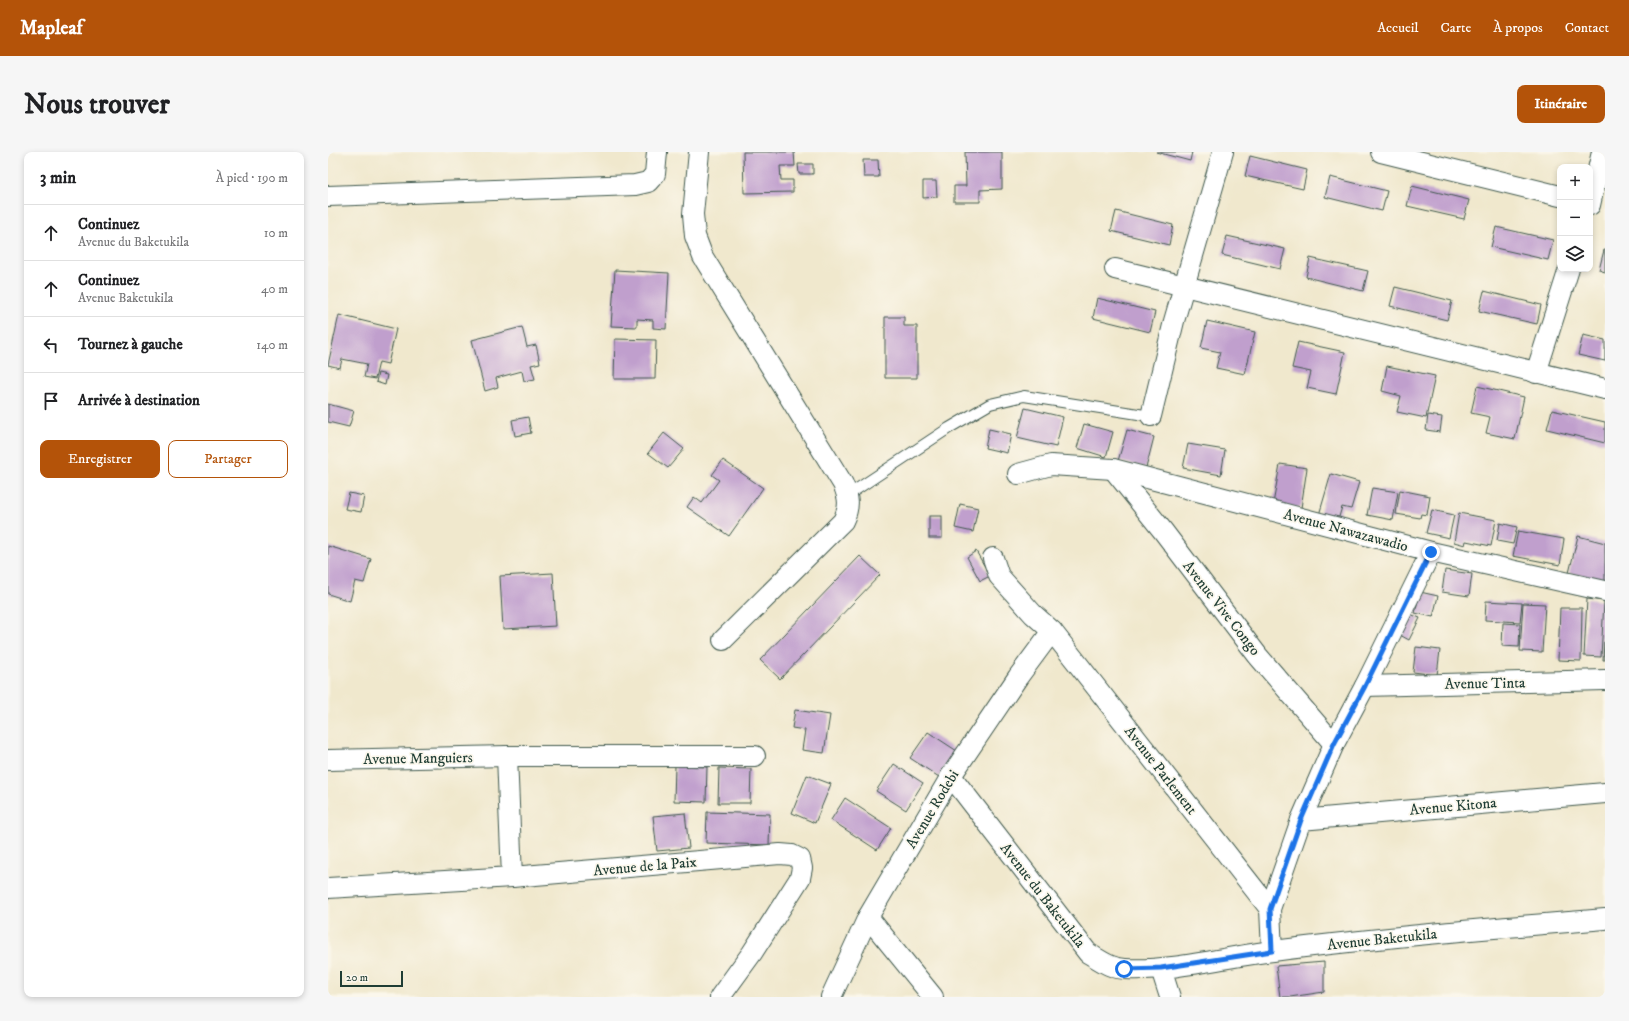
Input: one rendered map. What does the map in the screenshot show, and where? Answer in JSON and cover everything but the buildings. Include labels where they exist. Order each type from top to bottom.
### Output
[{"type":"street","points":[[328,196],[635,186],[648,182],[655,174],[657,152]]},
{"type":"street","points":[[699,152],[693,214],[695,236],[703,257],[843,484],[848,495],[848,511],[843,521],[723,640]]},
{"type":"street","points":[[1150,416],[1174,321],[1223,152]]},
{"type":"street","points":[[1381,152],[1557,195]]},
{"type":"street","points":[[1591,200],[1602,152]]},
{"type":"street","points":[[1593,205],[1605,207]]},
{"type":"street","points":[[1115,269],[1605,389]]},
{"type":"street","points":[[1536,373],[1568,272]]},
{"type":"street","name":"Avenue Nawazawadio","points":[[1018,474],[1051,465],[1113,469],[1431,552],[1605,590]]},
{"type":"street","name":"Avenue Vive Congo","points":[[1113,469],[1163,531],[1258,656],[1334,744]]},
{"type":"street","points":[[1272,951],[1270,909],[1301,820],[1334,744],[1365,686],[1431,552]]},
{"type":"street","name":"Avenue Parlement","points":[[993,558],[999,576],[1033,614],[1052,631],[1270,909]]},
{"type":"street","name":"Avenue Rodebi","points":[[831,997],[868,917],[951,776],[1018,677],[1052,631]]},
{"type":"street","name":"Avenue Tinta","points":[[1365,686],[1605,680]]},
{"type":"street","points":[[507,756],[512,877]]},
{"type":"street","name":"Avenue Manguiers","points":[[328,760],[507,756],[755,756]]},
{"type":"street","name":"Avenue du Baketukila","points":[[951,776],[1088,953],[1108,966],[1124,969],[1161,968]]},
{"type":"street","name":"Avenue Kitona","points":[[1301,820],[1605,793]]},
{"type":"street","name":"Avenue de la Paix","points":[[328,888],[512,877],[780,854],[792,855],[800,859],[802,868],[800,878],[752,953],[720,997]]},
{"type":"street","points":[[868,917],[934,997]]},
{"type":"street","name":"Avenue Baketukila","points":[[1161,968],[1272,951],[1464,930],[1605,919]]},
{"type":"street","points":[[1161,968],[1170,997]]},
{"type":"lane","points":[[848,495],[949,428],[990,404],[1024,396],[1150,416]]},
{"type":"route","points":[[1124,969],[1161,968],[1272,951],[1270,909],[1301,820],[1334,744],[1365,686],[1431,552]]}]
